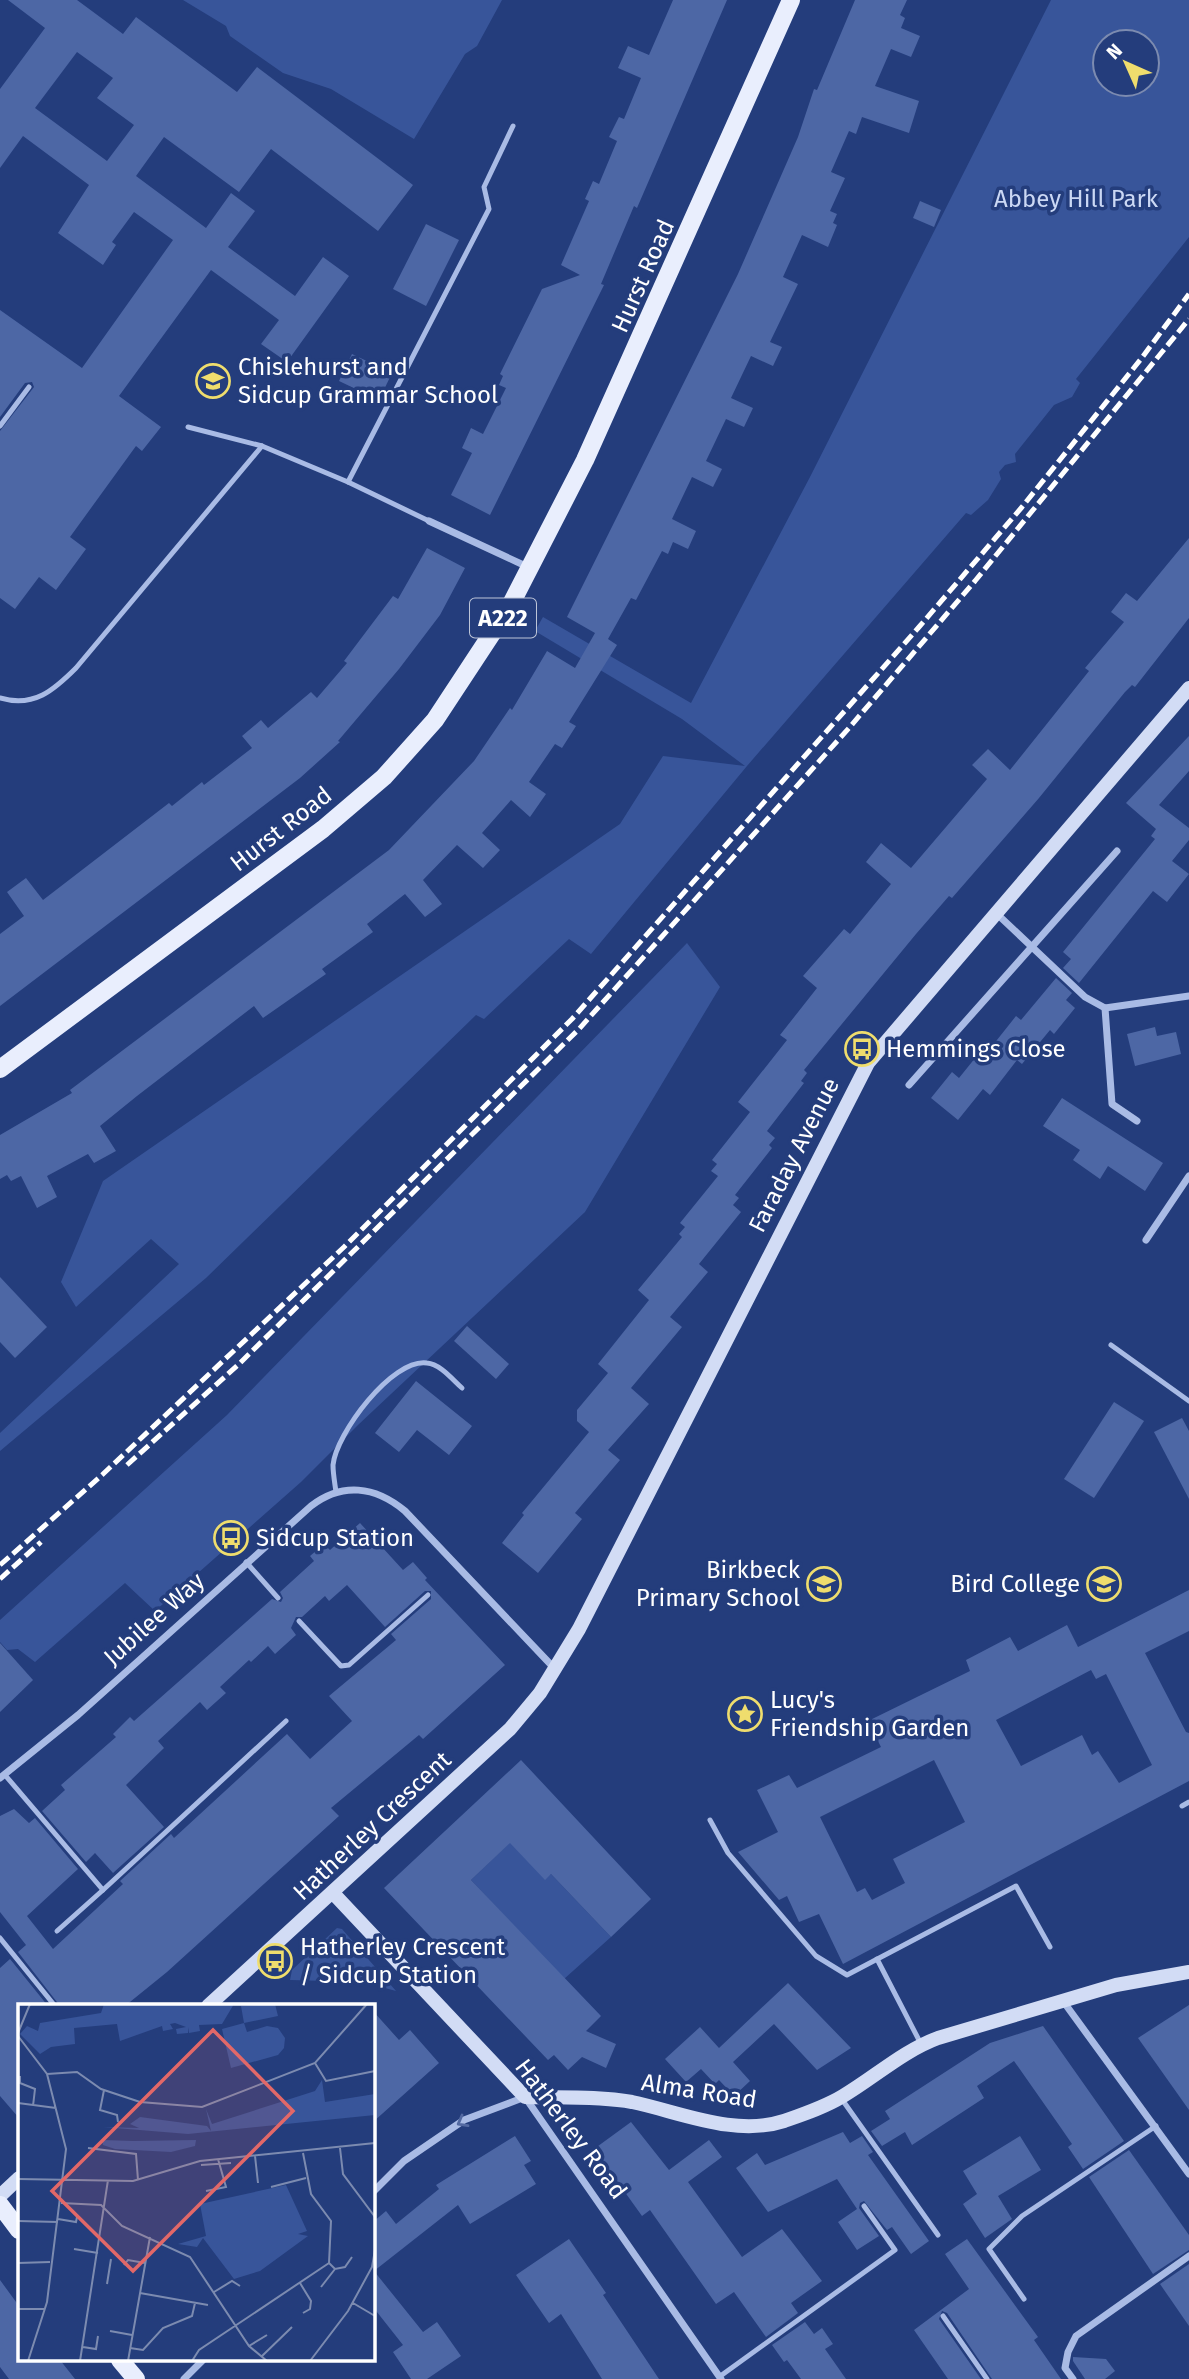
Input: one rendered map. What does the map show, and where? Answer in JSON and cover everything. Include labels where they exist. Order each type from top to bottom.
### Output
[{"type":"main road","name":"Hurst Road","points":[[0,1069],[264,874],[384,777],[435,720],[483,650],[531,568],[656,308],[791,0]]},
{"type":"main road","points":[[0,2205],[18,2229]]},
{"type":"main road","points":[[122,2362],[136,2379]]},
{"type":"street","points":[[429,521],[531,568]]},
{"type":"street","name":"Faraday Avenue","points":[[555,1669],[861,1074],[995,912],[1189,688]]},
{"type":"street","points":[[909,1085],[1117,851]]},
{"type":"street","points":[[995,912],[1085,997],[1105,1008],[1189,996]]},
{"type":"street","points":[[1105,1008],[1112,1104],[1137,1121]]},
{"type":"street","points":[[1146,1240],[1189,1176]]},
{"type":"street","points":[[336,1492],[347,1489],[370,1491],[388,1497],[427,1531],[555,1669]]},
{"type":"street","name":"Jubilee Way","points":[[3,1776],[78,1715],[246,1562],[326,1495],[336,1492]]},
{"type":"street","name":"Hatherley Crescent","points":[[210,2004],[510,1729],[555,1669]]},
{"type":"street","name":"Hatherley Road","points":[[333,1893],[525,2096],[720,2378]]},
{"type":"street","name":"Alma Road","points":[[374,2191],[404,2161],[464,2120],[525,2096],[629,2102],[685,2116],[747,2126],[780,2122],[841,2097],[921,2044],[1116,1985],[1189,1972]]},
{"type":"street","points":[[1062,2000],[1189,2174]]},
{"type":"street","points":[[0,2196],[18,2179]]},
{"type":"street","points":[[1073,2379],[1065,2368],[1068,2352],[1076,2336],[1189,2256]]},
{"type":"street","points":[[184,2379],[201,2362]]},
{"type":"lane","points":[[348,482],[489,209],[484,187],[513,125]]},
{"type":"lane","points":[[0,426],[29,387]]},
{"type":"lane","points":[[188,427],[262,446],[348,482],[429,521]]},
{"type":"lane","points":[[0,698],[11,701],[49,695],[76,668],[262,446]]},
{"type":"lane","points":[[1111,1346],[1189,1401]]},
{"type":"lane","points":[[336,1492],[333,1465],[345,1432],[380,1389],[418,1363],[428,1363],[462,1388]]},
{"type":"lane","points":[[246,1562],[278,1598]]},
{"type":"lane","points":[[299,1621],[341,1666],[349,1665],[428,1595]]},
{"type":"lane","points":[[57,1931],[286,1721]]},
{"type":"lane","points":[[3,1776],[103,1890]]},
{"type":"lane","points":[[710,1820],[728,1853],[816,1956],[847,1975],[1016,1886],[1050,1947]]},
{"type":"lane","points":[[0,1938],[53,2004]]},
{"type":"lane","points":[[877,1959],[921,2044]]},
{"type":"lane","points":[[841,2097],[938,2235]]},
{"type":"lane","points":[[1024,2299],[989,2249],[1022,2216],[1156,2126]]},
{"type":"lane","points":[[720,2378],[894,2250],[864,2206]]},
{"type":"lane","points":[[943,2316],[987,2379]]},
{"type":"green space","points":[[183,0],[502,0],[477,46],[465,54],[414,139],[331,89],[283,73],[230,36],[226,26]]},
{"type":"green space","name":"Abbey Hill Park","points":[[1051,0],[1189,0],[1189,237],[1076,379],[1080,383],[1072,397],[1054,405],[1015,454],[1016,462],[1005,465],[999,472],[1001,479],[988,500],[971,515],[966,513],[747,766],[591,954],[569,939],[484,1019],[476,1015],[206,1278],[0,1451],[0,1433],[179,1264],[151,1239],[76,1307],[61,1282],[103,1181],[620,824],[663,756],[745,766],[682,719],[535,631],[543,617],[691,703],[810,477]]},
{"type":"green space","points":[[687,943],[720,987],[585,1212],[301,1482],[155,1611],[125,1583],[35,1662],[18,1649],[7,1650],[0,1642],[0,1620],[227,1415]]},
{"type":"green space","points":[[525,1828],[545,1879],[551,1874],[611,1937],[564,1979],[471,1880]]},
{"type":"green space","points":[[337,1928],[342,1929],[396,1991],[363,1982],[290,1980],[292,1970]]},
{"type":"building","points":[[8,0],[77,0],[123,34],[136,17],[237,92],[257,67],[413,185],[378,231],[271,149],[239,192],[164,137],[136,176],[206,228],[231,193],[255,211],[228,247],[295,296],[323,257],[349,276],[287,362],[261,344],[279,320],[211,270],[119,396],[161,427],[142,451],[136,446],[70,537],[86,549],[56,590],[39,577],[15,609],[0,598],[0,431],[34,387],[32,382],[25,383],[0,417],[0,310],[82,368],[173,240],[134,212],[112,242],[116,245],[103,265],[58,233],[89,185],[23,136],[0,168],[0,89],[45,28]],"holes":[[[77,52],[113,78],[97,98],[134,125],[107,161],[35,108]]]},
{"type":"building","points":[[673,0],[727,0],[637,208],[634,206],[601,284],[604,285],[490,515],[451,495],[472,453],[462,448],[471,428],[483,434],[506,388],[499,385],[503,376],[500,374],[542,289],[580,275],[561,265],[589,201],[585,199],[593,181],[599,184],[617,141],[609,137],[619,117],[624,119],[641,78],[618,68],[628,46],[649,55]]},
{"type":"building","points":[[855,0],[907,0],[900,15],[905,18],[901,28],[920,36],[911,57],[891,49],[875,86],[919,101],[909,133],[862,117],[856,134],[849,131],[831,172],[845,178],[830,211],[837,214],[833,223],[837,225],[828,247],[802,235],[783,277],[798,284],[770,342],[782,347],[773,366],[751,356],[731,398],[753,408],[744,427],[726,419],[706,461],[722,469],[713,487],[692,477],[672,519],[696,531],[688,549],[673,542],[668,554],[662,551],[636,600],[631,598],[608,639],[617,645],[569,722],[576,726],[562,748],[555,744],[529,782],[546,794],[530,817],[511,800],[482,833],[500,850],[483,868],[457,845],[423,880],[442,904],[425,917],[405,894],[367,924],[373,932],[322,969],[326,974],[263,1018],[254,1006],[100,1126],[116,1151],[94,1163],[88,1154],[47,1176],[57,1197],[37,1208],[21,1176],[11,1181],[7,1175],[0,1179],[0,1135],[72,1093],[70,1090],[389,850],[474,761],[510,708],[512,710],[547,651],[575,668],[595,633],[567,617],[738,274],[798,137],[814,89],[817,90]]},
{"type":"building","points":[[920,201],[941,210],[934,227],[913,218]]},
{"type":"building","points":[[426,224],[459,240],[426,306],[393,289]]},
{"type":"building","points":[[352,354],[392,373],[379,400],[339,381]]},
{"type":"building","points":[[1189,538],[1189,618],[1135,687],[1132,685],[1125,692],[1039,798],[952,898],[949,896],[916,934],[804,1070],[807,1073],[801,1081],[804,1083],[767,1131],[775,1138],[769,1145],[772,1148],[735,1195],[739,1198],[733,1205],[741,1212],[699,1264],[708,1272],[670,1317],[682,1327],[631,1388],[649,1404],[608,1450],[620,1460],[575,1513],[582,1519],[538,1573],[502,1543],[524,1515],[522,1513],[589,1432],[577,1421],[577,1410],[608,1373],[598,1364],[649,1300],[638,1290],[682,1237],[679,1234],[685,1227],[680,1223],[718,1176],[711,1171],[717,1164],[712,1160],[750,1112],[738,1102],[787,1040],[780,1035],[817,988],[803,976],[844,929],[850,934],[891,884],[866,862],[881,843],[911,868],[987,779],[972,765],[988,749],[1010,770],[1089,671],[1085,668],[1124,622],[1111,612],[1126,593],[1137,601]]},
{"type":"building","points":[[427,548],[465,568],[440,615],[399,669],[338,741],[340,742],[300,778],[0,1006],[0,934],[24,916],[7,892],[26,878],[43,900],[169,803],[172,806],[202,782],[204,785],[252,748],[242,736],[261,720],[268,728],[311,692],[317,698],[347,663],[344,661],[393,596],[398,599]]},
{"type":"building","points":[[1189,736],[1189,771],[1159,805],[1189,828],[1189,840],[1172,861],[1189,874],[1167,902],[1153,891],[1079,983],[1063,968],[1071,959],[1063,952],[1155,839],[1151,836],[1156,829],[1126,803]]},
{"type":"building","points":[[1056,978],[1072,993],[1066,1000],[1075,1008],[1054,1034],[1050,1030],[1022,1064],[1017,1060],[990,1095],[983,1089],[958,1120],[931,1098],[952,1072],[959,1078],[984,1047],[989,1050],[1016,1016],[1021,1020]]},
{"type":"building","points":[[1155,1027],[1157,1036],[1176,1032],[1181,1054],[1135,1066],[1127,1034]]},
{"type":"building","points":[[1062,1098],[1163,1163],[1145,1191],[1108,1166],[1100,1179],[1073,1160],[1080,1150],[1043,1126]]},
{"type":"building","points":[[0,1277],[47,1327],[15,1358],[0,1342]]},
{"type":"building","points":[[467,1326],[509,1364],[496,1379],[454,1341]]},
{"type":"building","points":[[416,1381],[472,1426],[449,1455],[417,1430],[399,1452],[375,1433]]},
{"type":"building","points":[[1114,1402],[1144,1421],[1094,1498],[1064,1479]]},
{"type":"building","points":[[1182,1418],[1189,1431],[1189,1499],[1154,1432]]},
{"type":"building","points":[[360,1523],[403,1570],[413,1562],[427,1578],[425,1580],[505,1665],[423,1739],[419,1735],[331,1808],[339,1816],[167,1972],[127,2004],[58,2004],[18,1952],[26,1945],[0,1912],[0,1816],[14,1809],[29,1823],[35,1818],[78,1869],[27,1916],[53,1949],[123,1884],[120,1881],[171,1834],[174,1838],[287,1734],[310,1759],[352,1721],[329,1696],[396,1640],[391,1634],[431,1599],[431,1591],[425,1591],[385,1627],[347,1585],[329,1601],[325,1596],[302,1617],[296,1617],[291,1628],[296,1635],[275,1654],[268,1646],[251,1662],[249,1660],[220,1687],[226,1693],[207,1710],[200,1702],[158,1741],[164,1748],[126,1785],[164,1827],[113,1873],[95,1853],[86,1862],[42,1811],[65,1790],[61,1785],[116,1737],[113,1734],[130,1717],[134,1721],[272,1599],[281,1602],[283,1598],[280,1592],[314,1561],[310,1556],[324,1544],[330,1550]]},
{"type":"building","points":[[1189,1590],[1189,1631],[1145,1653],[1186,1732],[1189,1733],[1189,1781],[843,1964],[819,1914],[799,1922],[787,1896],[779,1900],[738,1852],[778,1832],[757,1790],[789,1775],[797,1788],[881,1747],[868,1721],[970,1671],[966,1660],[1010,1637],[1018,1651],[1067,1625],[1078,1647]],"holes":[[[1091,1670],[1096,1679],[1106,1674],[1152,1765],[1119,1783],[1098,1751],[1092,1755],[1082,1735],[1021,1766],[996,1720]],[[934,1760],[965,1822],[893,1859],[905,1883],[872,1900],[865,1888],[857,1892],[820,1817]]]},
{"type":"building","points":[[0,1643],[33,1680],[0,1712]]},
{"type":"building","points":[[521,1760],[651,1899],[611,1937],[551,1874],[545,1880],[510,1843],[471,1880],[601,2016],[586,2031],[616,2044],[606,2068],[582,2057],[568,2070],[554,2055],[548,2060],[384,1888]]},
{"type":"building","points":[[10,1959],[46,2004],[18,2004],[18,2117],[0,2096],[0,1968]]},
{"type":"building","points":[[788,1983],[851,2048],[817,2070],[774,2024],[733,2062],[750,2081],[734,2096],[719,2080],[715,2084],[701,2069],[686,2082],[665,2059],[700,2027],[719,2048]]},
{"type":"building","points":[[1189,2005],[1189,2110],[1138,2038]]},
{"type":"building","points":[[374,2012],[399,2040],[410,2030],[439,2063],[374,2121]]},
{"type":"building","points":[[1043,2026],[1124,2141],[1083,2169],[1068,2147],[1072,2144],[1014,2061],[977,2086],[984,2098],[912,2145],[905,2132],[882,2146],[871,2131],[890,2119],[885,2111],[990,2043]]},
{"type":"building","points":[[631,2122],[669,2170],[709,2140],[722,2157],[688,2182],[742,2257],[782,2229],[822,2281],[791,2303],[798,2313],[766,2337],[734,2292],[716,2304],[650,2210],[642,2216],[594,2149]]},
{"type":"building","points":[[843,2132],[850,2143],[862,2136],[873,2152],[868,2155],[929,2241],[911,2254],[892,2227],[887,2230],[864,2201],[859,2208],[879,2236],[857,2250],[838,2222],[857,2209],[837,2179],[768,2212],[736,2168],[757,2153],[765,2165]]},
{"type":"building","points":[[515,2136],[531,2161],[524,2165],[536,2184],[470,2224],[458,2205],[374,2271],[374,2221],[386,2211],[396,2224],[439,2189],[436,2185]]},
{"type":"building","points":[[1020,2136],[1041,2170],[998,2196],[1012,2219],[985,2238],[963,2204],[977,2194],[963,2171]]},
{"type":"building","points":[[1129,2150],[1189,2235],[1189,2250],[1153,2274],[1089,2177]]},
{"type":"building","points":[[569,2239],[659,2379],[602,2379],[561,2314],[549,2323],[516,2275]]},
{"type":"building","points":[[967,2239],[1038,2337],[1034,2340],[1061,2379],[992,2379],[947,2313],[942,2311],[939,2319],[981,2379],[948,2379],[914,2330],[969,2289],[945,2254]]},
{"type":"building","points":[[1189,2264],[1189,2326],[1160,2284]]},
{"type":"building","points":[[374,2271],[423,2332],[437,2322],[461,2356],[427,2379],[411,2379],[393,2352],[403,2345],[374,2308]]},
{"type":"building","points":[[0,2280],[18,2305],[18,2362],[62,2362],[75,2379],[9,2379],[0,2367]]},
{"type":"building","points":[[805,2322],[814,2334],[822,2328],[833,2344],[825,2349],[846,2379],[801,2379],[787,2360],[784,2362],[772,2345]]},
{"type":"building","points":[[1073,2357],[1106,2359],[1115,2371],[1105,2379],[1085,2379]]},
{"type":"railway","points":[[0,1565],[102,1475],[344,1247],[572,1019],[1022,507],[1141,359],[1189,294]]},
{"type":"railway","points":[[127,1465],[239,1364],[579,1029],[849,728],[975,581],[1189,319]]},
{"type":"railway","points":[[0,1579],[41,1542]]},
{"type":"place","name":"Chislehurst and Sidcup Grammar School","points":[[213,381]]},
{"type":"place","name":"Hemmings Close","points":[[862,1049]]},
{"type":"place","name":"Sidcup Station","points":[[231,1538]]},
{"type":"place","name":"Birkbeck Primary School","points":[[824,1584]]},
{"type":"place","name":"Bird College","points":[[1104,1584]]},
{"type":"place","name":"Lucy's Friendship Garden","points":[[745,1714]]},
{"type":"place","name":"Hatherley Crescent / Sidcup Station","points":[[275,1961]]}]
